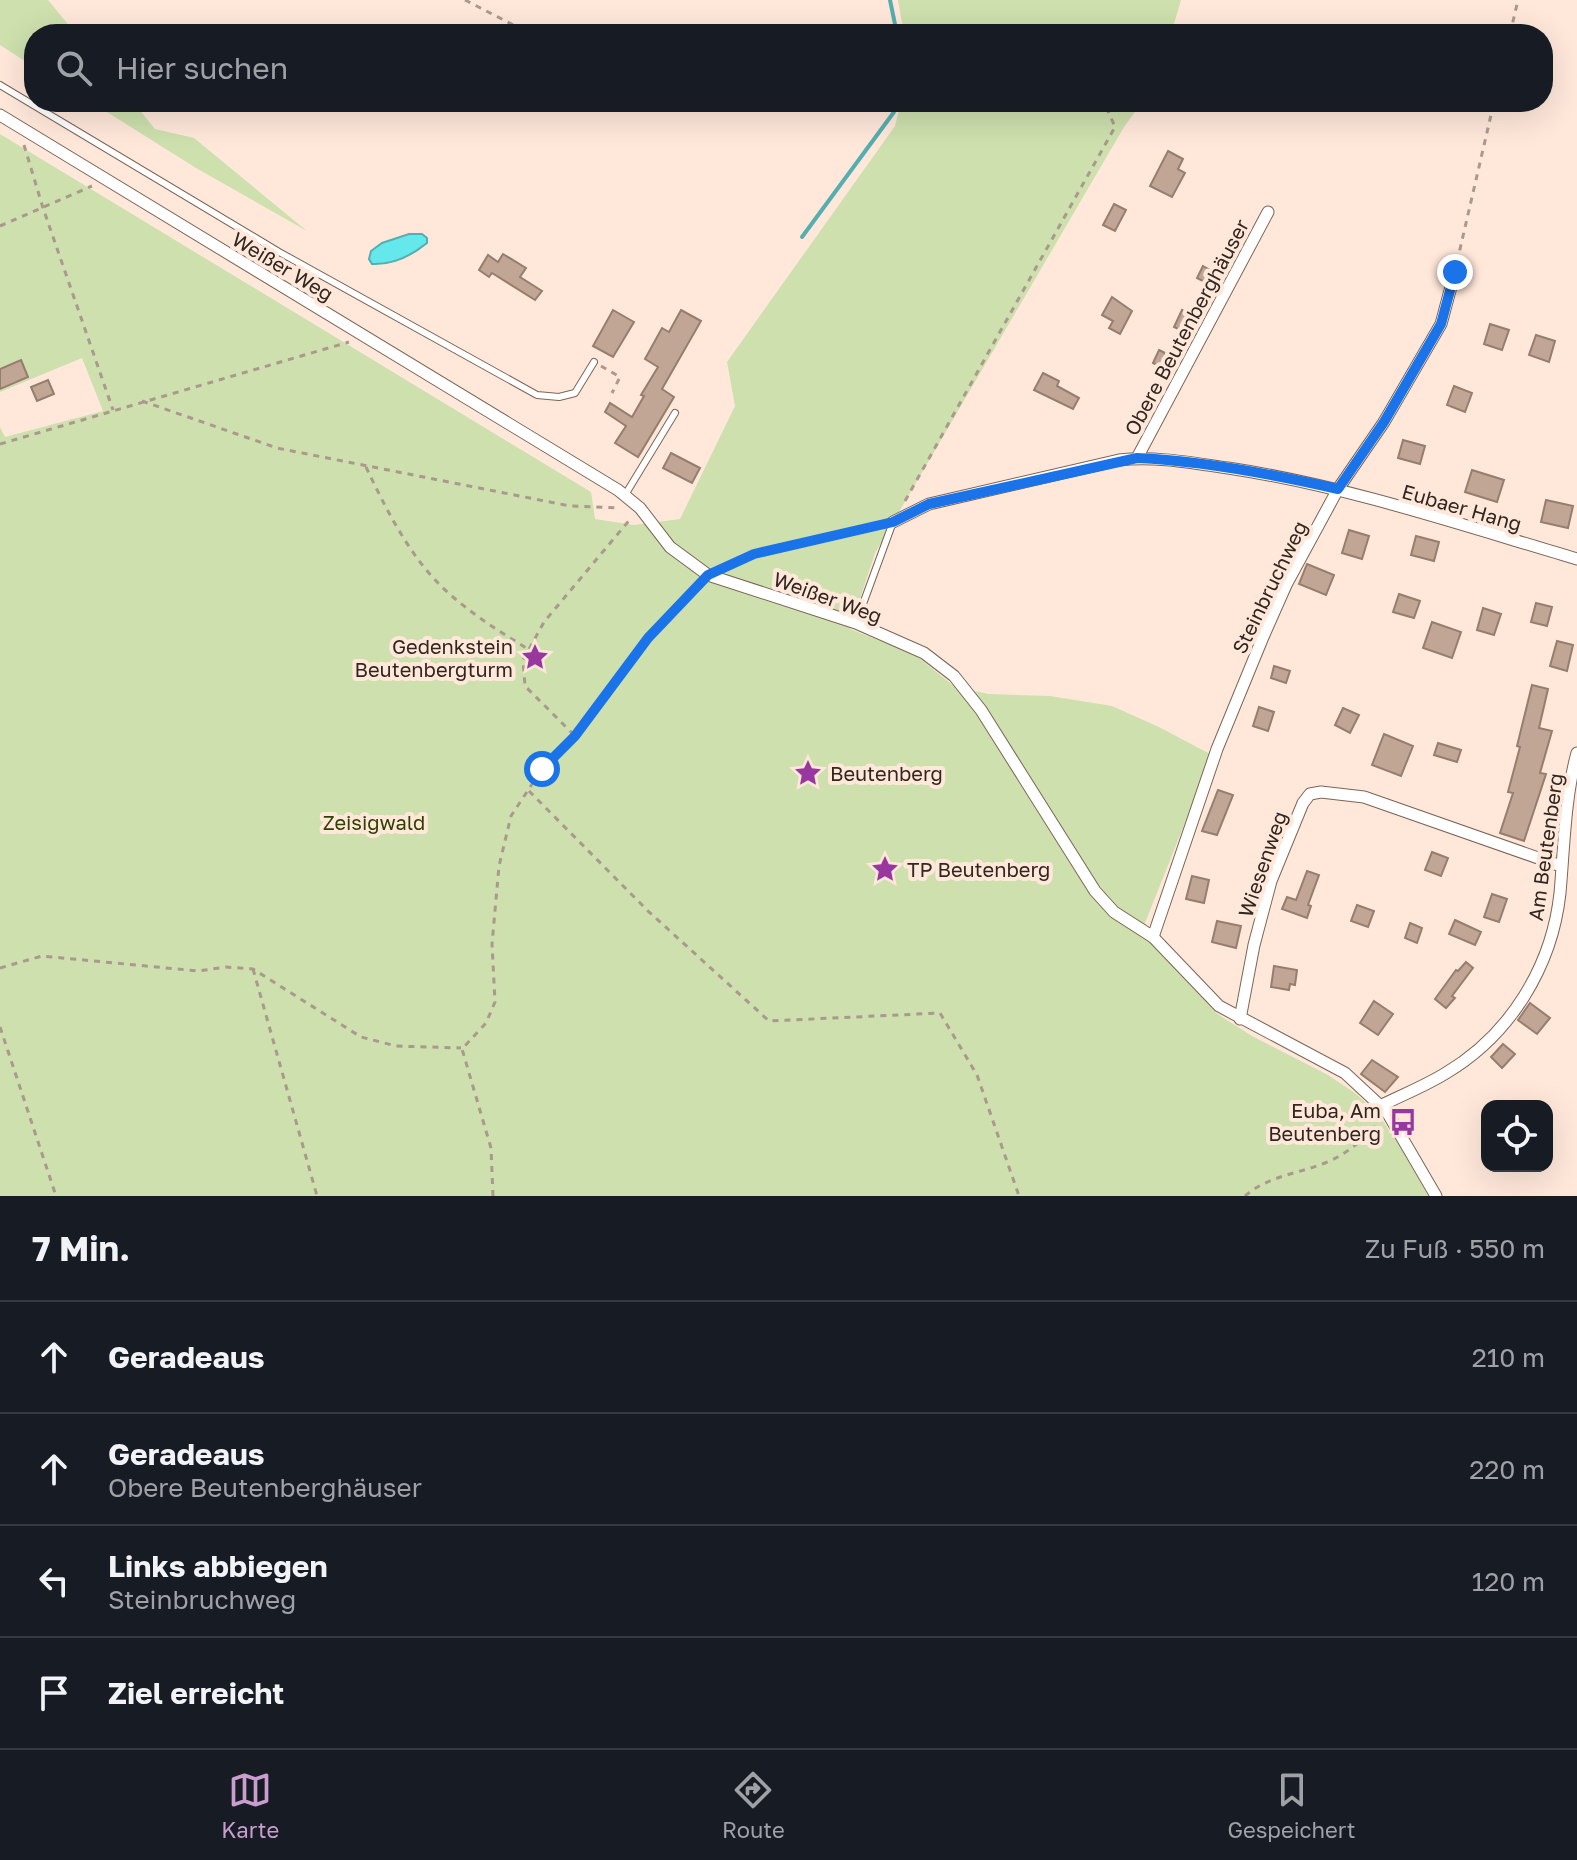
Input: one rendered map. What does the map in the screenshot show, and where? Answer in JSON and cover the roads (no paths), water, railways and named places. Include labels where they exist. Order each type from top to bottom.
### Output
[{"type":"street","name":"Weißer Weg","points":[[0,115],[624,496],[640,508],[670,547],[708,575],[856,623],[924,653],[954,676],[981,710],[1095,891],[1114,912],[1153,937],[1219,1006],[1345,1073],[1384,1109],[1436,1196]]},
{"type":"street","name":"Obere Beutenberghäuser","points":[[1137,458],[1268,212]]},
{"type":"street","name":"Steinbruchweg","points":[[1153,937],[1217,749],[1286,585],[1338,489],[1384,422],[1441,324],[1455,272]]},
{"type":"street","name":"Obere Beutenberghäuser","points":[[893,522],[929,504],[1137,458],[1169,459],[1279,476],[1338,489]]},
{"type":"street","name":"Eubaer Hang","points":[[1338,489],[1577,559]]},
{"type":"street","name":"Am Beutenberg","points":[[1384,1109],[1446,1073],[1482,1047],[1536,979],[1547,953],[1560,896],[1561,866],[1577,753]]},
{"type":"street","name":"Wiesenweg","points":[[1240,1019],[1254,945],[1271,881],[1303,803],[1310,794],[1321,792],[1364,797],[1561,866]]},
{"type":"lane","points":[[0,85],[24,99]]},
{"type":"lane","points":[[45,112],[279,252],[537,395],[559,397],[575,393],[594,362]]},
{"type":"lane","points":[[624,496],[675,413]]},
{"type":"lane","points":[[708,575],[754,554],[893,522]]},
{"type":"lane","points":[[856,623],[893,522]]},
{"type":"water","points":[[409,234],[422,234],[427,238],[427,243],[401,259],[372,264],[369,259],[371,251],[382,243]]},
{"type":"waterway","points":[[890,0],[895,24]]},
{"type":"waterway","points":[[802,237],[894,112]]},
{"type":"place","name":"Gedenkstein Beutenbergturm","points":[[535,657]]},
{"type":"place","name":"Beutenberg","points":[[808,773]]},
{"type":"place","name":"TP Beutenberg","points":[[885,869]]},
{"type":"place","name":"Euba, Am Beutenberg","points":[[1403,1122]]},
{"type":"park label","name":"Zeisigwald","points":[[374,822]]}]
